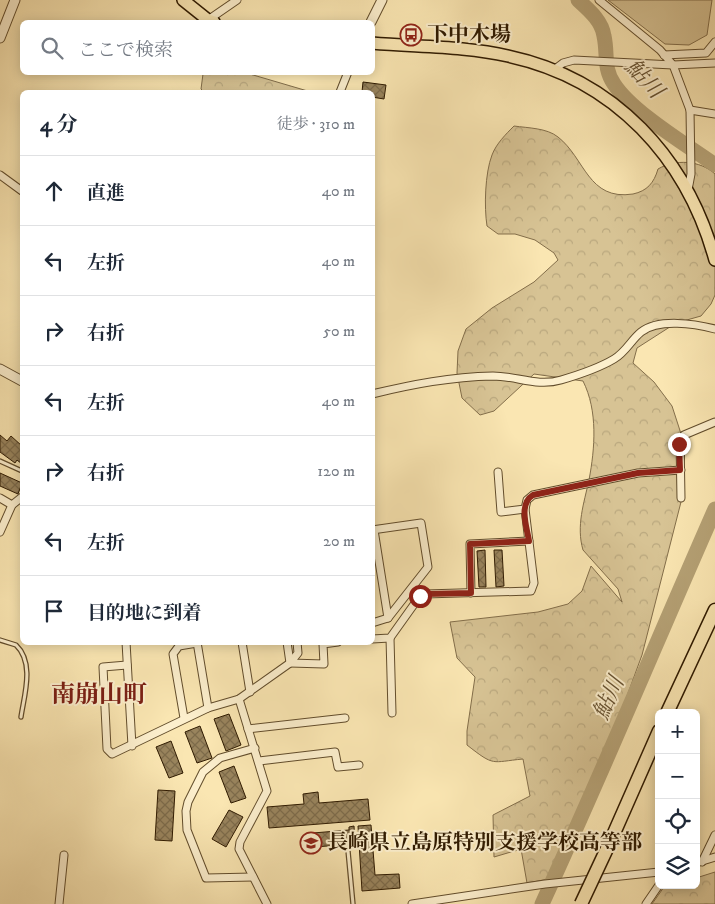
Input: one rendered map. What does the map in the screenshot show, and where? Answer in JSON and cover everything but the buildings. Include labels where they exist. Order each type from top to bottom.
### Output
[{"type":"highway","points":[[183,0],[210,20]]},
{"type":"highway","points":[[375,43],[508,55],[555,69],[601,95],[642,129],[663,152],[688,190],[700,214],[715,260]]},
{"type":"highway","points":[[669,709],[715,610]]},
{"type":"highway","points":[[582,904],[655,740]]},
{"type":"street","points":[[0,38],[15,0]]},
{"type":"street","points":[[212,20],[237,0]]},
{"type":"street","points":[[372,20],[382,0]]},
{"type":"street","points":[[599,0],[673,65],[690,110],[692,147],[688,190]]},
{"type":"street","points":[[664,56],[706,53],[715,42]]},
{"type":"street","points":[[555,69],[568,60],[673,65],[715,62]]},
{"type":"street","points":[[341,90],[347,75]]},
{"type":"street","points":[[690,110],[715,114]]},
{"type":"street","points":[[0,175],[20,190]]},
{"type":"street","points":[[375,393],[424,381],[455,378],[506,377],[537,384],[550,383],[613,360],[622,353],[640,332],[649,327],[694,324],[715,329]]},
{"type":"street","points":[[0,369],[20,379]]},
{"type":"street","points":[[681,498],[679,444],[681,438],[715,422]]},
{"type":"street","points":[[392,713],[390,638],[420,596],[425,594],[531,590],[534,583],[525,509],[526,500],[533,495],[638,473],[680,470]]},
{"type":"street","points":[[498,472],[501,512],[525,509]]},
{"type":"street","points":[[0,498],[12,504]]},
{"type":"street","points":[[0,532],[12,504],[20,498]]},
{"type":"street","points":[[375,530],[421,523],[428,567],[388,618],[375,622]]},
{"type":"street","points":[[471,593],[470,544],[529,541]]},
{"type":"street","points":[[375,542],[388,618]]},
{"type":"street","points":[[375,640],[390,638]]},
{"type":"street","points":[[126,645],[132,746]]},
{"type":"street","points":[[184,718],[173,654],[179,646],[185,645]]},
{"type":"street","points":[[197,645],[208,708]]},
{"type":"street","points":[[242,645],[250,692]]},
{"type":"street","points":[[287,645],[290,663]]},
{"type":"street","points":[[127,665],[103,667],[108,749],[109,752],[115,754],[184,718],[208,708],[239,699],[290,663],[298,653],[297,645]]},
{"type":"street","points":[[290,663],[324,664],[323,645]]},
{"type":"street","points":[[239,699],[267,791],[240,842],[239,849],[267,904]]},
{"type":"street","points":[[248,729],[345,718]]},
{"type":"street","points":[[253,877],[206,878],[187,830],[186,811],[204,772],[220,758],[255,748]]},
{"type":"street","points":[[259,761],[335,752],[338,767],[359,766]]},
{"type":"street","points":[[700,860],[715,835]]},
{"type":"street","points":[[59,904],[64,855]]},
{"type":"street","points":[[700,862],[715,857]]},
{"type":"street","points":[[412,904],[559,882],[655,872]]},
{"type":"street","points":[[646,904],[656,889]]},
{"type":"lane","points":[[0,460],[20,470]]},
{"type":"lane","points":[[0,640],[16,645],[25,660],[27,683],[21,717]]},
{"type":"lane","points":[[348,851],[353,904]]},
{"type":"green space","points":[[608,0],[712,0],[707,35],[689,45],[665,44]]},
{"type":"green space","points":[[203,75],[253,75],[304,90],[202,90]]},
{"type":"green space","points":[[514,126],[537,129],[554,134],[567,146],[597,185],[606,191],[618,194],[633,194],[642,191],[652,182],[658,169],[680,162],[702,166],[715,174],[715,295],[711,304],[701,316],[676,323],[637,348],[633,363],[654,382],[672,406],[685,446],[682,498],[642,655],[597,778],[549,879],[527,883],[521,849],[494,857],[493,815],[530,796],[523,759],[499,762],[489,760],[467,745],[467,731],[475,677],[457,658],[450,622],[538,612],[568,604],[582,591],[591,566],[622,602],[618,589],[583,550],[581,541],[582,515],[594,443],[591,405],[583,381],[534,374],[494,411],[480,415],[462,398],[457,373],[458,351],[466,329],[492,308],[534,282],[558,260],[554,253],[535,240],[515,234],[498,234],[487,226],[486,190],[490,162],[496,147]]},
{"type":"green space","points":[[715,872],[715,904],[652,904],[663,889],[700,889],[700,877]]},
{"type":"waterway","name":"鮎川","points":[[578,0],[601,25],[608,72],[622,95],[646,117],[715,165]]},
{"type":"waterway","name":"鮎川","points":[[542,904],[715,509]]},
{"type":"place","name":"下中木場","points":[[411,35]]},
{"type":"place","name":"長崎県立島原特別支援学校高等部","points":[[311,843]]},
{"type":"district","name":"南崩山町","points":[[99,695]]},
{"type":"route","points":[[420,596],[425,594],[471,593],[468,549],[470,544],[474,542],[529,541],[525,509],[526,500],[529,497],[591,481],[638,473],[680,470],[679,444]]}]
